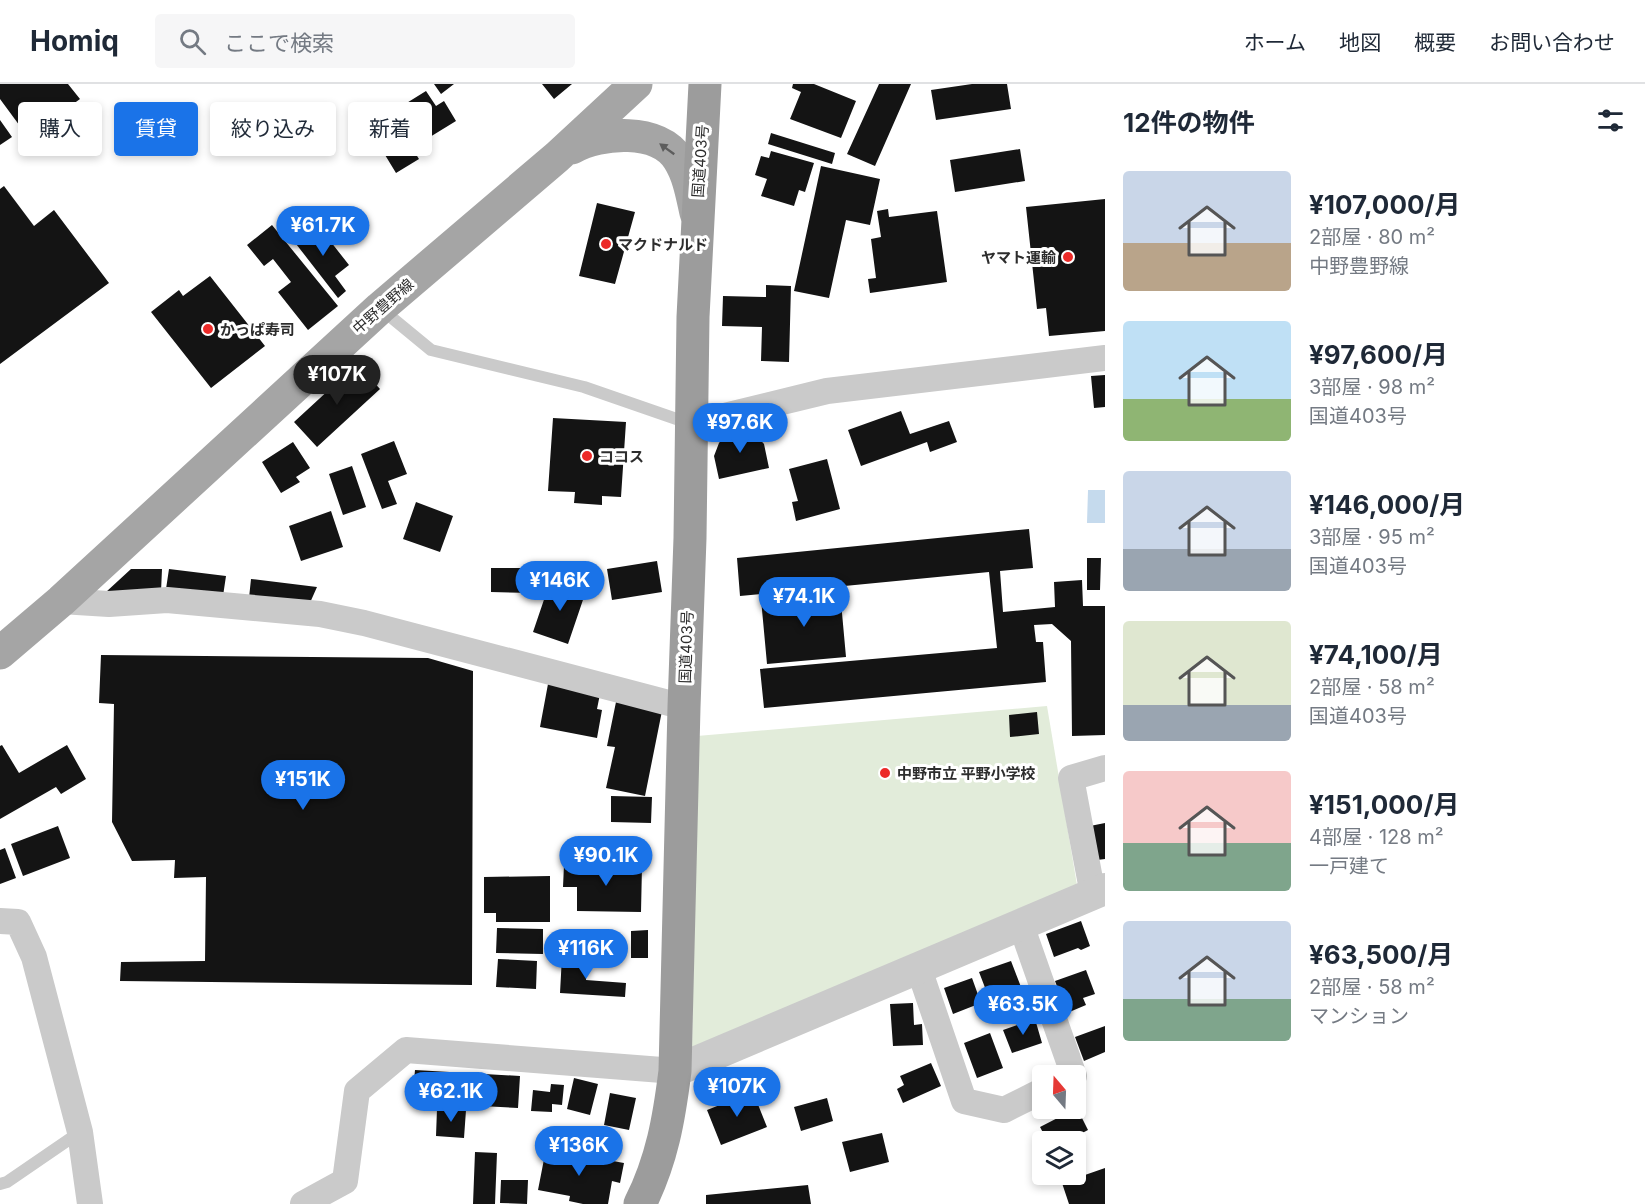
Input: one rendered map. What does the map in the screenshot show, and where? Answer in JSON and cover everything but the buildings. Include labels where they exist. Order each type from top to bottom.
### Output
[{"type":"highway","name":"国道403号","points":[[640,1204],[650,1185],[667,1129],[675,1071],[690,538],[693,317],[705,84]]},
{"type":"main road","name":"中野豊野線","points":[[0,653],[61,601],[380,308],[557,157],[636,84]]},
{"type":"main road","points":[[557,157],[580,144],[597,139],[618,136],[641,137],[656,142],[669,148],[678,158],[691,190],[697,220]]},
{"type":"street","points":[[692,424],[827,391],[1105,358]]},
{"type":"street","points":[[61,601],[109,604],[167,600],[320,614],[364,623],[684,707]]},
{"type":"street","points":[[303,1204],[345,1181],[357,1091],[406,1050],[675,1071],[1099,892],[1071,778],[1105,768]]},
{"type":"street","points":[[0,921],[18,922],[34,957],[80,1132],[90,1204]]},
{"type":"street","points":[[1021,925],[1070,1065]]},
{"type":"street","points":[[919,969],[964,1101],[1004,1110],[1032,1096]]},
{"type":"lane","points":[[380,308],[431,350],[584,387],[692,424]]},
{"type":"lane","points":[[0,1184],[7,1182],[80,1132]]},
{"type":"green space","points":[[1047,706],[1077,885],[692,1050],[697,736]]},
{"type":"water","points":[[1088,490],[1105,490],[1105,523],[1087,523]]},
{"type":"place","name":"マクドナルド","points":[[606,244]]},
{"type":"place","name":"ヤマト運輸","points":[[1068,257]]},
{"type":"place","name":"かっぱ寿司","points":[[208,329]]},
{"type":"place","name":"ココス","points":[[587,456]]},
{"type":"place","name":"中野市立 平野小学校","points":[[885,773]]}]
